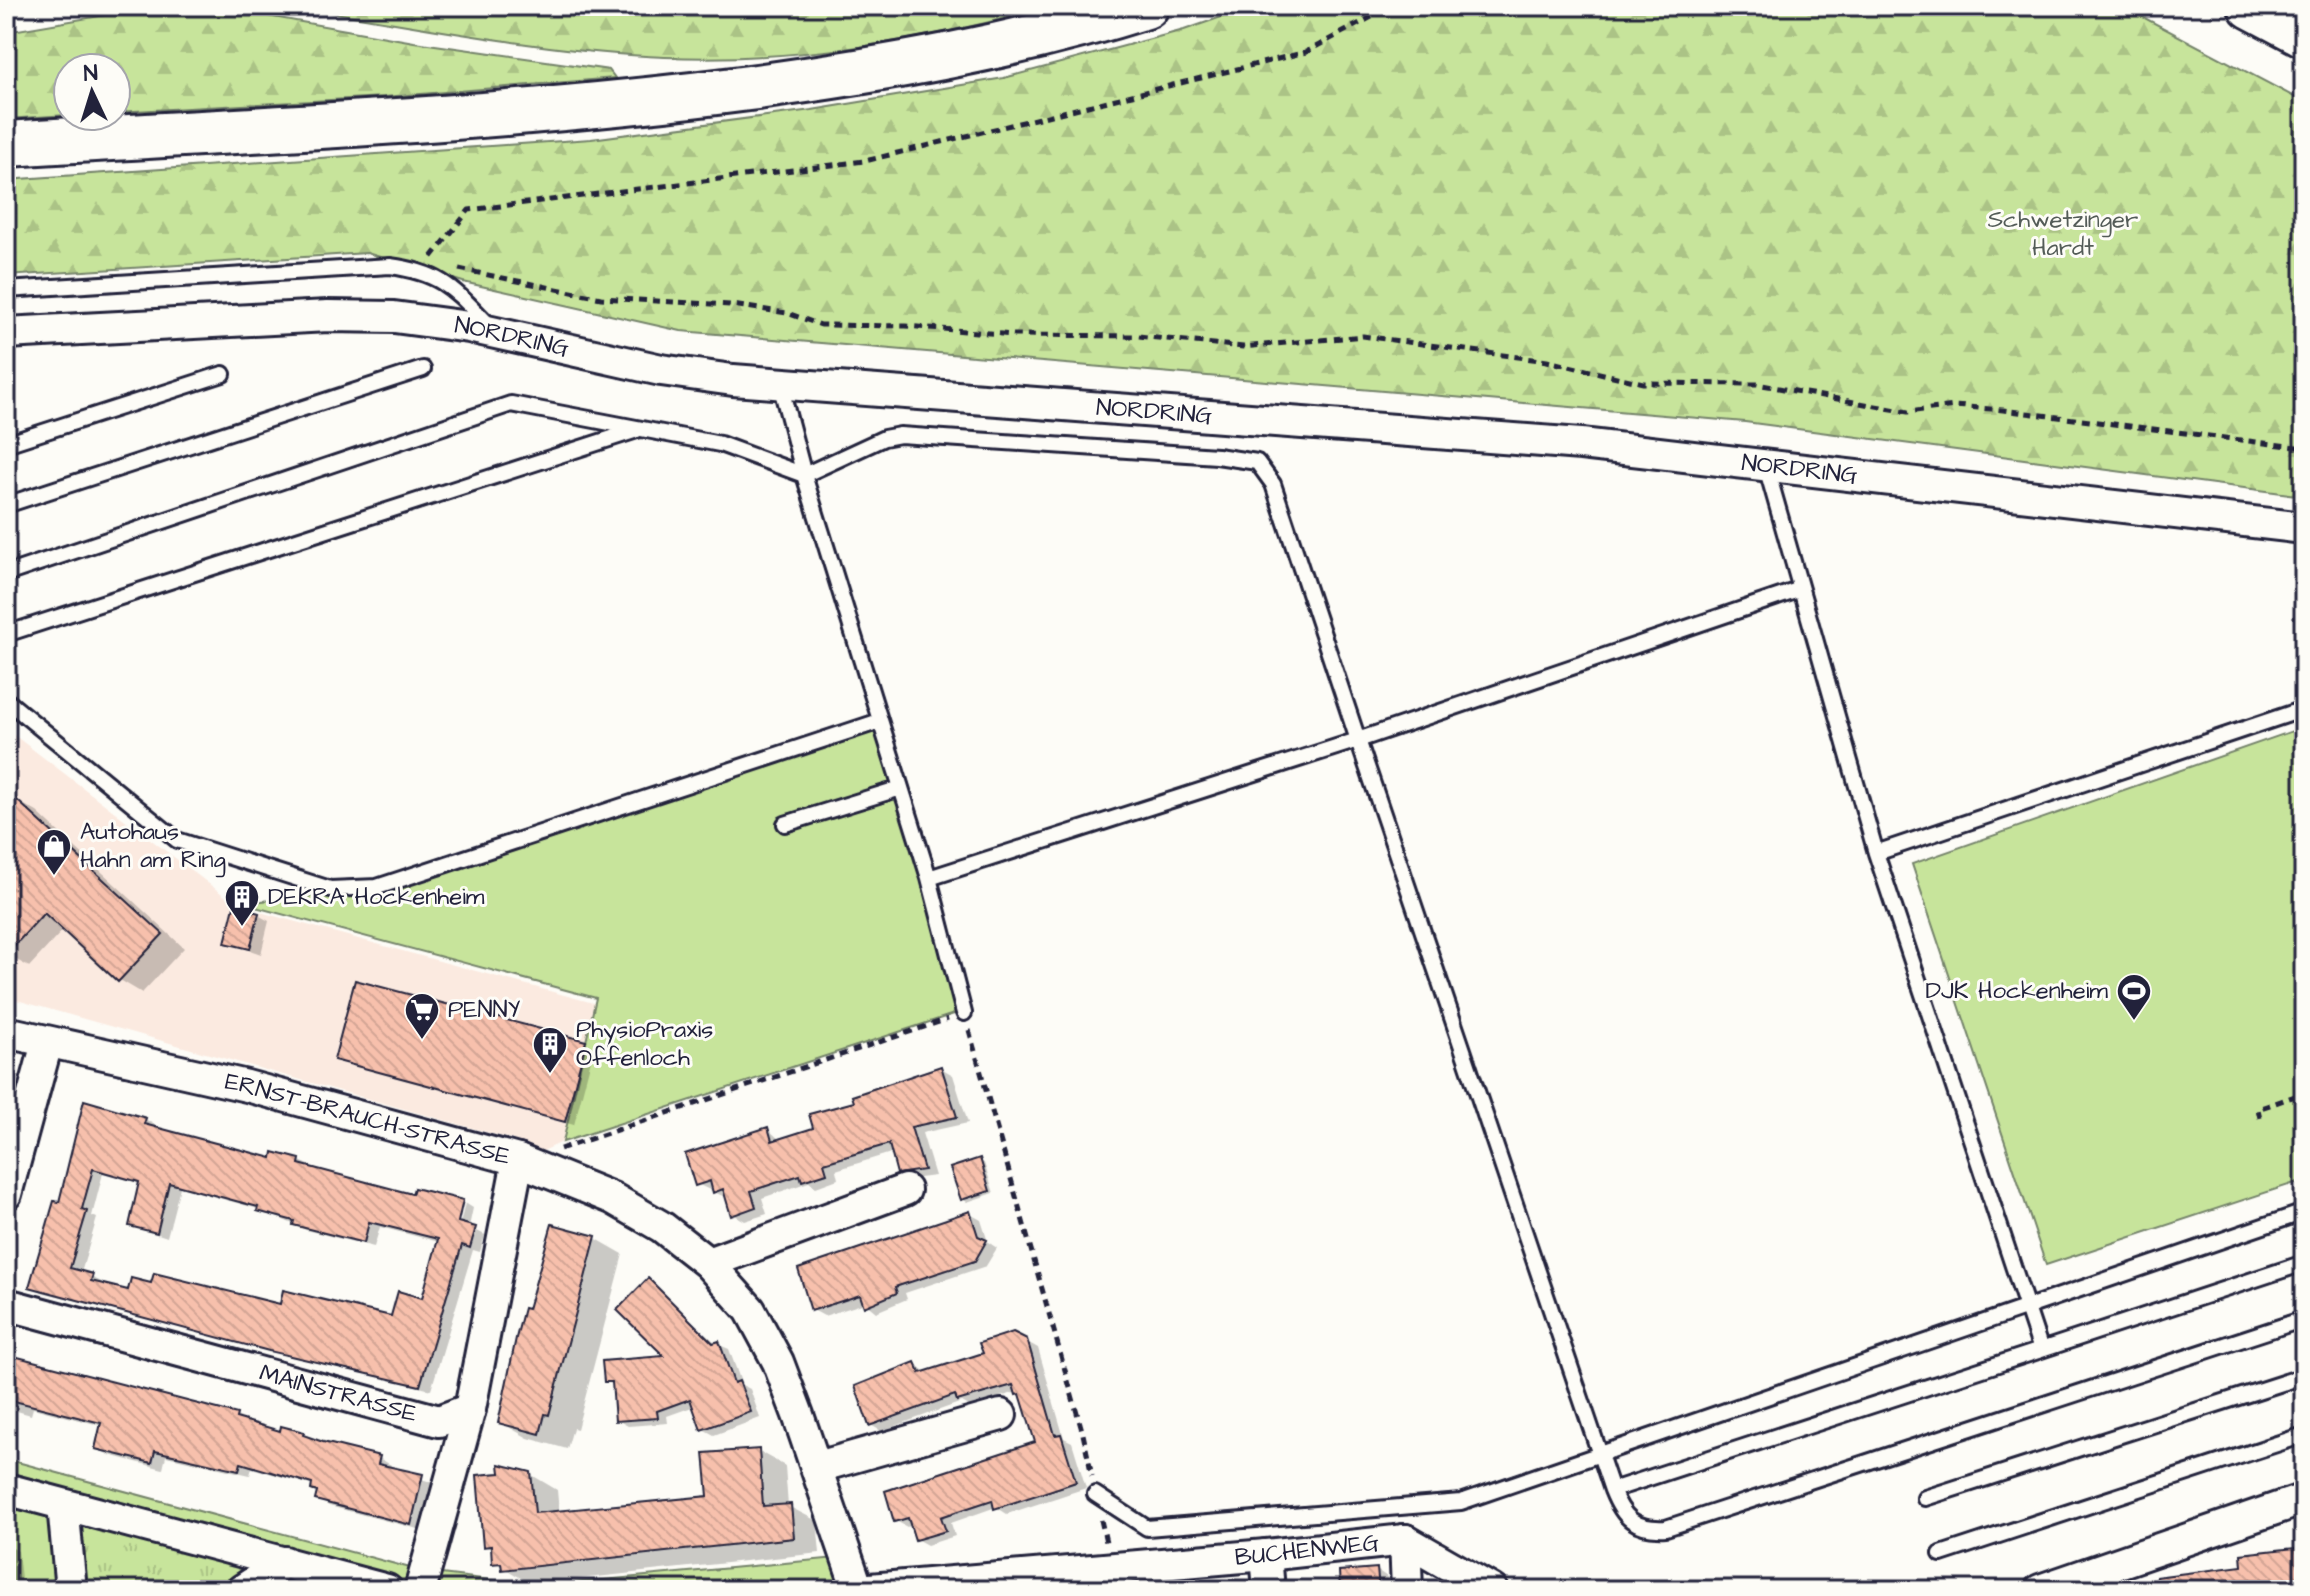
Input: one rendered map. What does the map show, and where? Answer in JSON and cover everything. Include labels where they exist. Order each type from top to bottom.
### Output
[{"type":"highway","points":[[6,144],[375,123],[661,99],[882,69],[1082,26],[1146,6]]},
{"type":"highway","points":[[2251,6],[2304,34]]},
{"type":"street","name":"NORDRING","points":[[6,333],[328,316],[408,319],[496,333],[661,370],[780,384],[1474,436],[1765,463],[2304,528]]},
{"type":"street","name":"ERNST-BRAUCH-STRASSE","points":[[6,1032],[247,1086],[518,1160],[612,1198],[662,1227],[708,1263],[750,1310],[778,1362],[818,1467],[858,1590],[1112,1568]]},
{"type":"street","points":[[6,1194],[47,1043]]},
{"type":"street","points":[[420,1590],[470,1409],[518,1160]]},
{"type":"street","points":[[708,1263],[905,1190]]},
{"type":"street","name":"MAINSTRASSE","points":[[6,1304],[439,1421],[470,1409]]},
{"type":"street","points":[[818,1467],[1001,1415]]},
{"type":"street","points":[[6,1489],[387,1590]]},
{"type":"street","points":[[2040,1590],[2304,1499]]},
{"type":"street","points":[[63,1505],[71,1590]]},
{"type":"street","points":[[1405,1540],[1407,1590]]},
{"type":"street","points":[[1405,1540],[1492,1590]]},
{"type":"street","name":"BUCHENWEG","points":[[1112,1568],[1405,1540]]},
{"type":"street","points":[[1266,1555],[1269,1590]]},
{"type":"street","points":[[242,1590],[285,1562]]},
{"type":"lane","points":[[6,290],[366,267],[421,270],[455,289],[496,333]]},
{"type":"lane","points":[[6,505],[423,369]]},
{"type":"lane","points":[[6,444],[223,374]]},
{"type":"lane","points":[[780,384],[804,475],[929,878],[964,1013]]},
{"type":"lane","points":[[6,574],[511,404],[720,444],[804,475],[884,438],[900,435],[1228,457],[1257,462],[1273,484],[1612,1490],[1621,1512],[1631,1523],[1649,1529],[1666,1528],[2304,1319]]},
{"type":"lane","points":[[6,634],[641,429]]},
{"type":"lane","points":[[1765,463],[1798,590],[1876,853],[2041,1350]]},
{"type":"lane","points":[[929,878],[1358,740],[1798,590]]},
{"type":"lane","points":[[6,700],[177,840],[330,889],[377,887],[880,721]]},
{"type":"lane","points":[[1876,853],[2304,709]]},
{"type":"lane","points":[[785,824],[901,788]]},
{"type":"lane","points":[[1095,1494],[1147,1528],[1461,1502],[2304,1212]]},
{"type":"lane","points":[[1612,1490],[2304,1263]]},
{"type":"lane","points":[[1925,1498],[2304,1376]]},
{"type":"lane","points":[[1941,1554],[2304,1435]]},
{"type":"path","points":[[421,270],[469,210],[865,161],[1306,52],[1392,6]]},
{"type":"path","points":[[421,270],[471,269],[601,298],[732,305],[787,313],[821,325],[906,326],[1013,335],[1138,336],[1243,347],[1363,336],[1574,366],[1643,383],[1757,384],[1908,412],[1955,406],[2003,410],[2304,448]]},
{"type":"path","points":[[2260,1118],[2258,1109],[2304,1093]]},
{"type":"shaded area","points":[[6,729],[238,906],[608,1007],[573,1137],[543,1151],[511,1139],[6,997]]},
{"type":"green space","points":[[158,6],[211,6],[414,42],[609,70],[615,78],[384,97],[132,111],[132,52],[52,52],[52,116],[6,119],[6,32]]},
{"type":"green space","points":[[291,6],[1049,6],[955,30],[859,47],[713,58],[571,50]]},
{"type":"green space","name":"Schwetzinger Hardt","points":[[1253,6],[2122,6],[2304,102],[2304,496],[1745,422],[681,331],[463,282],[367,253],[6,276],[6,180],[591,139],[812,110],[1004,78],[1184,30]]},
{"type":"green space","points":[[878,726],[960,1012],[563,1142],[596,998],[240,903],[380,890]]},
{"type":"green space","name":"DJK Hockenheim","points":[[2304,727],[2304,1180],[2046,1265],[1912,864]]},
{"type":"green space","points":[[6,1459],[425,1572],[540,1586],[847,1557],[858,1590],[6,1587]]},
{"type":"green space","points":[[63,1505],[285,1562],[242,1590],[71,1590]]},
{"type":"building","name":"Autohaus Hahn am Ring","points":[[6,790],[163,934],[118,982],[44,913],[6,955]]},
{"type":"building","name":"DEKRA Hockenheim","points":[[234,906],[259,913],[250,949],[225,943]]},
{"type":"building","name":"PENNY","points":[[355,980],[586,1041],[565,1122],[334,1060]]},
{"type":"building","points":[[941,1066],[957,1117],[911,1127],[924,1170],[897,1174],[889,1144],[824,1163],[827,1173],[802,1181],[800,1175],[751,1191],[756,1207],[731,1216],[723,1189],[713,1193],[710,1181],[695,1186],[685,1154],[768,1127],[772,1141],[813,1128],[809,1114],[854,1102],[852,1096]]},
{"type":"building","points":[[84,1100],[146,1118],[144,1124],[272,1158],[273,1152],[300,1159],[299,1164],[412,1194],[414,1188],[463,1200],[458,1222],[476,1227],[470,1248],[462,1245],[420,1386],[269,1351],[29,1287],[54,1201],[59,1202]],"holes":[[[93,1169],[139,1182],[129,1226],[157,1233],[169,1183],[258,1207],[257,1211],[294,1221],[293,1225],[364,1243],[369,1222],[438,1239],[422,1298],[398,1291],[391,1316],[283,1290],[280,1304],[154,1273],[151,1283],[131,1278],[128,1290],[91,1281],[93,1274],[70,1268],[87,1211],[82,1209]]]},
{"type":"building","points":[[980,1158],[990,1191],[961,1200],[950,1168]]},
{"type":"building","points":[[970,1211],[978,1236],[987,1240],[975,1261],[895,1287],[897,1293],[864,1307],[860,1295],[811,1311],[798,1269]]},
{"type":"building","points":[[552,1224],[596,1236],[549,1415],[545,1414],[540,1434],[498,1423],[524,1308],[528,1309]]},
{"type":"building","points":[[648,1278],[713,1343],[719,1341],[734,1383],[739,1381],[751,1412],[701,1430],[690,1399],[657,1411],[658,1418],[615,1421],[612,1382],[604,1382],[602,1361],[664,1356],[617,1310]]},
{"type":"building","points":[[1013,1332],[1027,1339],[1055,1435],[1061,1434],[1076,1482],[994,1509],[992,1500],[941,1517],[946,1531],[915,1540],[908,1518],[894,1522],[885,1491],[1035,1442],[1020,1394],[1016,1395],[1013,1385],[957,1401],[955,1395],[869,1426],[855,1386],[915,1362],[920,1373],[983,1353],[979,1343]]},
{"type":"building","points":[[6,1354],[237,1414],[236,1418],[280,1431],[281,1426],[304,1432],[303,1435],[323,1442],[380,1456],[378,1464],[423,1474],[411,1525],[315,1500],[317,1492],[311,1490],[312,1484],[241,1463],[239,1470],[155,1451],[152,1463],[95,1449],[101,1423],[6,1399]]},
{"type":"building","points":[[759,1449],[763,1506],[791,1504],[794,1538],[502,1570],[501,1563],[492,1564],[491,1546],[483,1547],[477,1475],[500,1473],[499,1464],[531,1472],[535,1513],[708,1496],[704,1453]]},
{"type":"building","points":[[2304,1547],[2304,1587],[2156,1590],[2156,1577],[2242,1566],[2241,1554]]},
{"type":"building","points":[[1377,1568],[1379,1590],[1340,1590],[1339,1571]]},
{"type":"place","name":"Autohaus Hahn am Ring","points":[[54,877]]},
{"type":"place","name":"DEKRA Hockenheim","points":[[242,928]]},
{"type":"place","name":"DJK Hockenheim","points":[[2134,1022]]},
{"type":"place","name":"PENNY","points":[[422,1041]]},
{"type":"place","name":"PhysioPraxis Offenloch","points":[[550,1075]]}]
